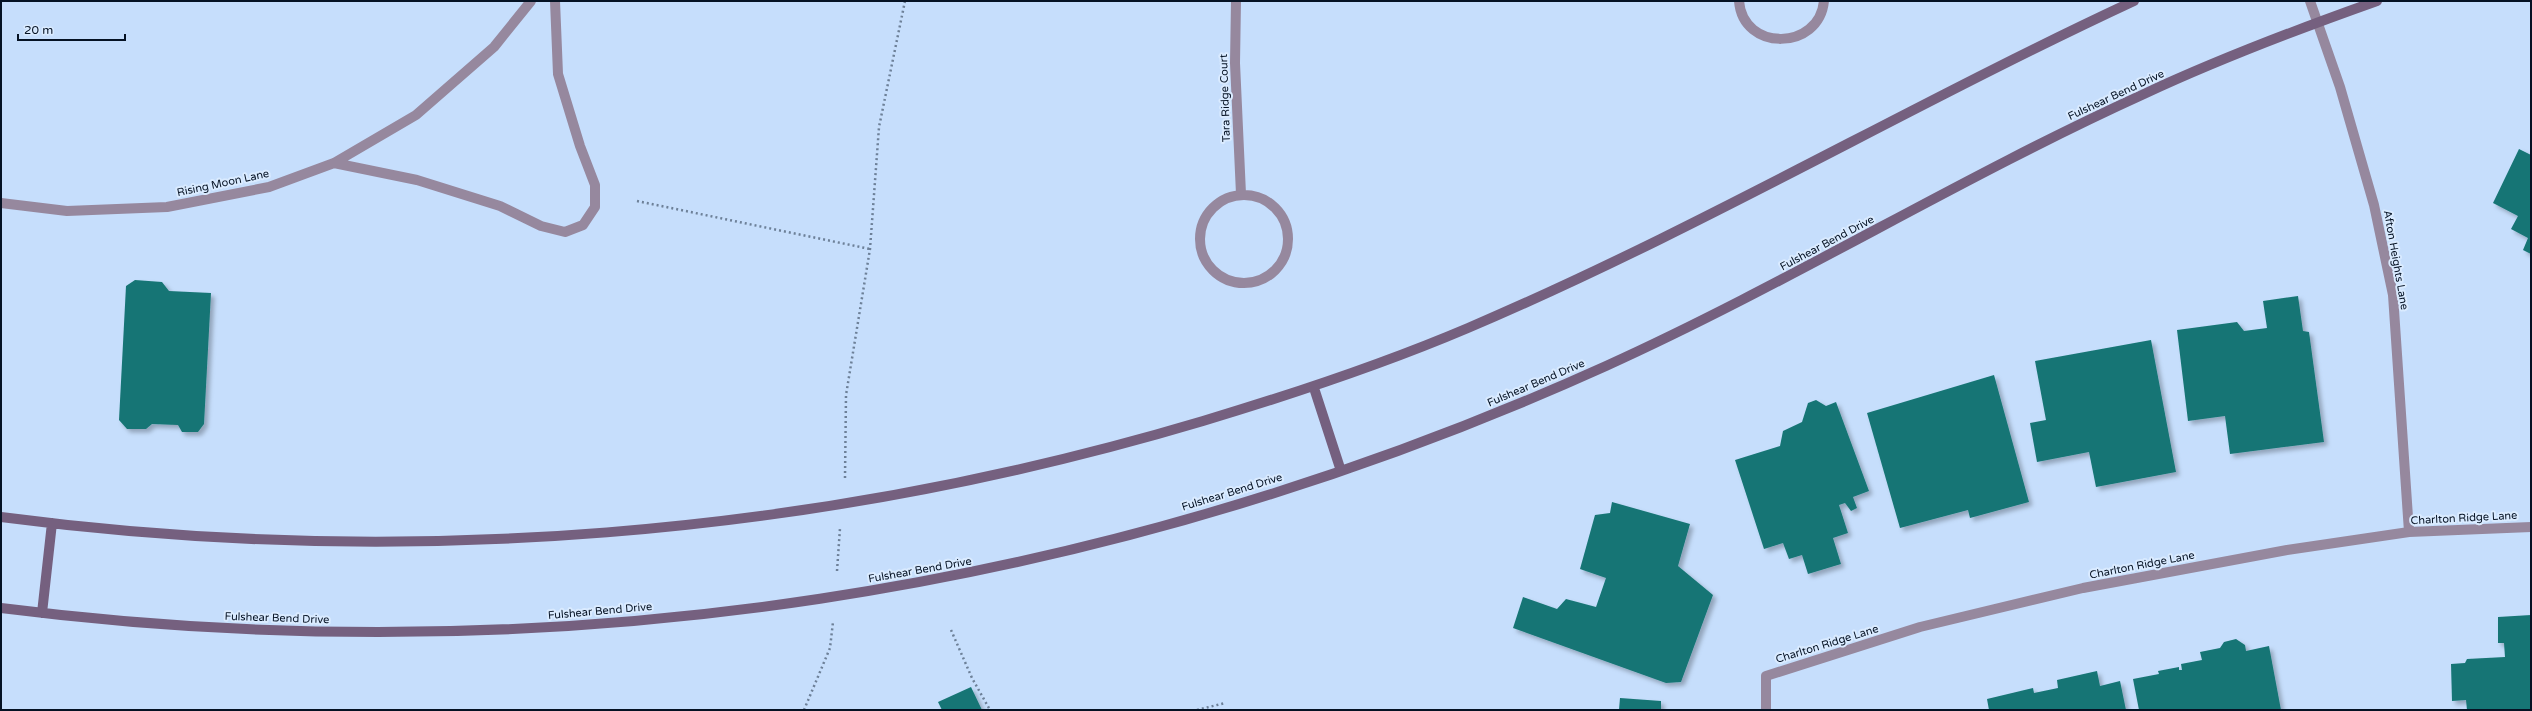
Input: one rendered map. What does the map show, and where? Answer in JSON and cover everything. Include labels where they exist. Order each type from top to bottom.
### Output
[{"type":"main road","points":[[1,517],[137,533],[333,543],[531,538],[668,526],[842,504],[949,485],[1132,442],[1314,388],[1466,329],[1563,286],[1668,236],[2011,59],[2134,1]]},
{"type":"main road","name":"Fulshear Bend Drive","points":[[1,608],[197,627],[385,632],[476,631],[555,627],[732,612],[922,582],[1029,561],[1154,528],[1341,471],[1428,440],[1612,363],[1756,293],[1984,173],[2132,99],[2318,22],[2377,1]]},
{"type":"main road","points":[[1314,388],[1341,471]]},
{"type":"main road","points":[[42,613],[52,523]]},
{"type":"street","name":"Rising Moon Lane","points":[[1,203],[67,211],[167,207],[270,187],[334,163],[416,115],[494,47],[531,1]]},
{"type":"street","points":[[334,163],[417,180],[500,206],[541,226],[564,232],[583,225],[595,207],[595,185],[580,146],[558,74],[555,1]]},
{"type":"street","name":"Tara Ridge Court","points":[[1236,1],[1235,63],[1241,194]]},
{"type":"street","points":[[1739,1],[1744,16],[1756,32],[1765,37],[1785,40],[1795,38],[1811,29],[1822,13],[1824,1]]},
{"type":"street","name":"Afton Heights Lane","points":[[2310,1],[2340,87],[2374,205],[2393,295],[2409,532]]},
{"type":"street","points":[[1241,194],[1258,196],[1272,205],[1284,218],[1288,234],[1287,251],[1279,266],[1267,277],[1250,283],[1232,281],[1215,272],[1204,257],[1200,239],[1204,220],[1215,205],[1227,198],[1241,194]]},
{"type":"street","name":"Charlton Ridge Lane","points":[[1766,710],[1766,676],[1920,628],[2083,588],[2287,550],[2409,532],[2531,527]]},
{"type":"path","points":[[845,480],[846,395],[870,249],[879,127],[905,1]]},
{"type":"path","points":[[637,201],[870,249]]},
{"type":"path","points":[[837,575],[841,525]]},
{"type":"path","points":[[804,710],[830,648],[833,619]]},
{"type":"path","points":[[951,630],[972,678],[990,710]]},
{"type":"path","points":[[1197,710],[1225,703]]},
{"type":"building","points":[[2519,149],[2531,155],[2531,254],[2523,250],[2528,238],[2511,229],[2518,216],[2493,203]]},
{"type":"building","points":[[135,280],[162,282],[169,291],[211,293],[204,424],[198,432],[182,432],[178,425],[152,424],[146,429],[127,429],[119,420],[126,286]]},
{"type":"building","points":[[2298,296],[2303,331],[2309,332],[2324,442],[2230,454],[2225,416],[2188,421],[2177,330],[2237,322],[2244,331],[2267,328],[2263,301]]},
{"type":"building","points":[[2151,340],[2176,472],[2096,487],[2089,452],[2037,462],[2030,423],[2046,420],[2035,361]]},
{"type":"building","points":[[1994,375],[2029,502],[1970,518],[1968,510],[1900,528],[1867,413]]},
{"type":"building","points":[[1816,400],[1826,406],[1836,402],[1869,491],[1853,497],[1857,508],[1851,511],[1845,503],[1839,505],[1848,533],[1833,538],[1841,564],[1808,574],[1802,555],[1789,559],[1783,543],[1764,549],[1735,460],[1780,446],[1783,431],[1802,422],[1808,403]]},
{"type":"building","points":[[1612,502],[1690,524],[1678,566],[1713,595],[1681,682],[1666,683],[1513,628],[1523,597],[1557,609],[1566,599],[1596,607],[1606,578],[1580,569],[1595,515],[1610,513]]},
{"type":"building","points":[[2531,615],[2531,710],[2467,710],[2466,700],[2452,701],[2451,664],[2465,663],[2467,659],[2505,657],[2504,643],[2498,643],[2498,617]]},
{"type":"building","points":[[2236,639],[2245,645],[2246,651],[2269,646],[2281,710],[2139,710],[2133,679],[2159,674],[2158,671],[2179,667],[2179,670],[2182,670],[2181,664],[2202,660],[2200,652],[2220,648],[2224,642]]},
{"type":"building","points":[[2097,671],[2100,686],[2120,681],[2126,710],[1989,710],[1987,699],[2033,688],[2034,693],[2058,688],[2057,680]]},
{"type":"building","points":[[971,687],[982,710],[942,710],[938,702]]},
{"type":"building","points":[[1620,698],[1661,701],[1661,710],[1619,710]]}]
